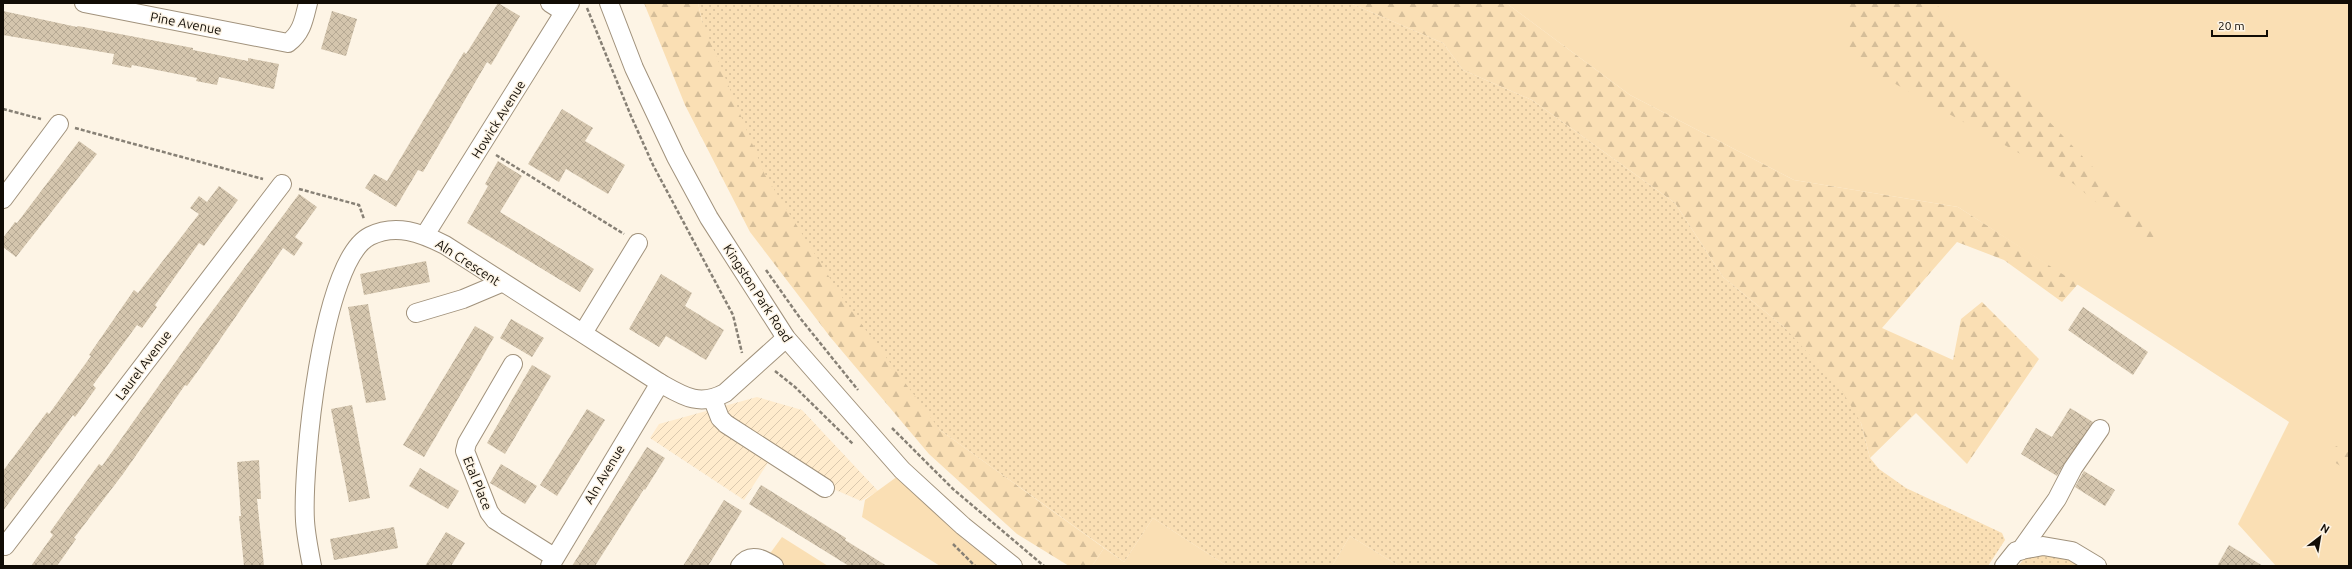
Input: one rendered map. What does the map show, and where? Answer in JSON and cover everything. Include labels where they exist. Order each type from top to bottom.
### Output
[{"type":"street","name":"Pine Avenue","points":[[85,3],[288,43],[296,37],[301,28],[308,3]]},
{"type":"street","name":"Kingston Park Road","points":[[609,3],[634,68],[676,157],[709,218],[786,338],[902,470],[963,526],[1013,566]]},
{"type":"street","name":"Howick Avenue","points":[[425,235],[482,146],[568,6]]},
{"type":"street","points":[[3,199],[59,124]]},
{"type":"street","name":"Laurel Avenue","points":[[4,545],[282,184]]},
{"type":"street","name":"Aln Crescent","points":[[312,566],[305,521],[309,435],[316,374],[336,294],[350,255],[359,244],[370,236],[388,231],[406,230],[425,235],[445,245],[501,283],[583,333],[660,383],[681,395],[696,400],[713,400]]},
{"type":"street","points":[[583,333],[638,243]]},
{"type":"street","points":[[416,313],[463,300],[501,283]]},
{"type":"street","points":[[786,338],[725,394],[713,400],[720,418],[726,424],[825,488]]},
{"type":"street","name":"Etal Place","points":[[513,364],[467,443],[466,451],[492,516],[552,562]]},
{"type":"street","name":"Aln Avenue","points":[[552,562],[660,383]]},
{"type":"street","points":[[2020,551],[2057,499],[2073,468],[2100,429]]},
{"type":"street","points":[[2004,566],[2016,551],[2043,546],[2072,551],[2097,566]]},
{"type":"street","points":[[740,566],[751,558],[761,558],[774,566]]},
{"type":"path","points":[[568,6],[603,46]]},
{"type":"path","points":[[3,109],[359,205],[370,236]]},
{"type":"path","points":[[482,146],[638,243]]},
{"type":"path","points":[[765,269],[800,318],[863,396]]},
{"type":"path","points":[[888,425],[953,489],[1044,566]]},
{"type":"shaded area","points":[[757,397],[802,410],[878,491],[861,501],[769,461],[744,500],[650,438],[659,424]]},
{"type":"green space","points":[[644,3],[698,3],[702,21],[940,430],[1104,548],[1092,566],[1069,566],[1017,534],[929,454],[831,338],[750,232],[685,105]]},
{"type":"green space","points":[[698,3],[1350,3],[1443,43],[1463,70],[1532,100],[1675,203],[1723,277],[1784,327],[1841,389],[1861,423],[1870,458],[1879,469],[1906,488],[2002,533],[2005,540],[1988,566],[1399,566],[1350,536],[1332,566],[1227,566],[1153,518],[1124,562],[940,430],[845,302],[765,175],[702,21]]},
{"type":"green space","points":[[1350,3],[1506,3],[1630,95],[1794,180],[1958,207],[2078,284],[2062,302],[2004,260],[1957,242],[1882,328],[1953,360],[1961,319],[1982,302],[2039,359],[1967,464],[1916,413],[1870,458],[1861,423],[1784,327],[1723,277],[1675,203],[1532,100],[1463,70],[1443,43]]},
{"type":"green space","points":[[1506,3],[2349,3],[2349,566],[2276,566],[2238,524],[2289,422],[1958,207],[1794,180],[1630,95]]},
{"type":"green space","points":[[1840,3],[1935,3],[2162,239],[2149,246],[2074,184],[1849,58],[1850,11]]},
{"type":"green space","points":[[2336,446],[2349,453],[2349,471],[2329,459]]},
{"type":"green space","points":[[898,476],[963,539],[998,566],[940,566],[862,517],[865,500]]},
{"type":"green space","points":[[1153,518],[1227,566],[1092,566],[1104,548],[1124,562]]},
{"type":"green space","points":[[1350,536],[1399,566],[1332,566]]},
{"type":"green space","points":[[782,537],[828,566],[761,566]]},
{"type":"green space","points":[[2043,555],[2068,558],[2081,566],[2018,566],[2024,559]]},
{"type":"building","points":[[498,3],[520,16],[491,65],[487,62],[423,172],[418,170],[396,207],[365,188],[374,174],[387,181],[464,52],[466,54]]},
{"type":"building","points":[[3,11],[77,27],[193,48],[193,50],[248,61],[248,58],[279,64],[274,89],[219,77],[217,85],[196,81],[197,78],[132,65],[131,68],[112,64],[114,54],[3,35]]},
{"type":"building","points":[[332,11],[357,19],[346,56],[321,49]]},
{"type":"building","points":[[562,109],[593,128],[585,141],[625,165],[608,194],[566,169],[559,182],[528,164]]},
{"type":"building","points":[[79,141],[97,154],[16,257],[3,247],[3,238],[15,222],[17,223]]},
{"type":"building","points":[[498,161],[522,176],[500,212],[594,269],[580,292],[467,223],[488,186],[485,184]]},
{"type":"building","points":[[219,186],[238,200],[204,246],[199,243],[155,305],[157,307],[142,328],[137,325],[93,385],[96,388],[75,417],[73,415],[3,511],[3,471],[47,412],[49,414],[91,356],[89,355],[134,290],[138,293],[199,214],[190,208],[199,196],[207,202]]},
{"type":"building","points":[[299,194],[317,207],[295,237],[303,243],[294,256],[283,248],[208,357],[187,386],[185,385],[123,474],[74,538],[76,539],[57,566],[31,566],[53,535],[50,532],[99,464],[102,466],[196,333]]},
{"type":"building","points":[[426,261],[430,282],[364,295],[360,274]]},
{"type":"building","points":[[661,274],[692,293],[685,306],[724,330],[706,360],[666,336],[659,347],[629,329]]},
{"type":"building","points":[[368,304],[386,400],[366,403],[348,307]]},
{"type":"building","points":[[2083,307],[2148,352],[2133,375],[2068,330]]},
{"type":"building","points":[[511,319],[544,338],[532,357],[500,338]]},
{"type":"building","points":[[475,326],[494,337],[424,457],[403,445]]},
{"type":"building","points":[[532,365],[551,376],[505,454],[487,443]]},
{"type":"building","points":[[352,405],[370,498],[349,502],[331,409]]},
{"type":"building","points":[[2070,408],[2093,422],[2057,476],[2021,454],[2036,428],[2052,437]]},
{"type":"building","points":[[587,409],[605,420],[557,496],[540,485]]},
{"type":"building","points":[[647,447],[665,458],[645,490],[644,489],[595,566],[572,566]]},
{"type":"building","points":[[259,460],[261,499],[257,499],[264,566],[244,566],[239,516],[241,516],[237,462]]},
{"type":"building","points":[[501,464],[537,486],[525,504],[490,483]]},
{"type":"building","points":[[420,468],[459,491],[448,509],[409,486]]},
{"type":"building","points":[[2084,471],[2115,490],[2105,506],[2075,487]]},
{"type":"building","points":[[761,485],[846,538],[845,540],[887,566],[849,566],[749,504]]},
{"type":"building","points":[[724,500],[742,511],[708,566],[683,566]]},
{"type":"building","points":[[394,527],[398,548],[334,560],[330,539]]},
{"type":"building","points":[[446,532],[465,543],[451,566],[425,566]]},
{"type":"building","points":[[2229,545],[2263,566],[2217,566]]}]
